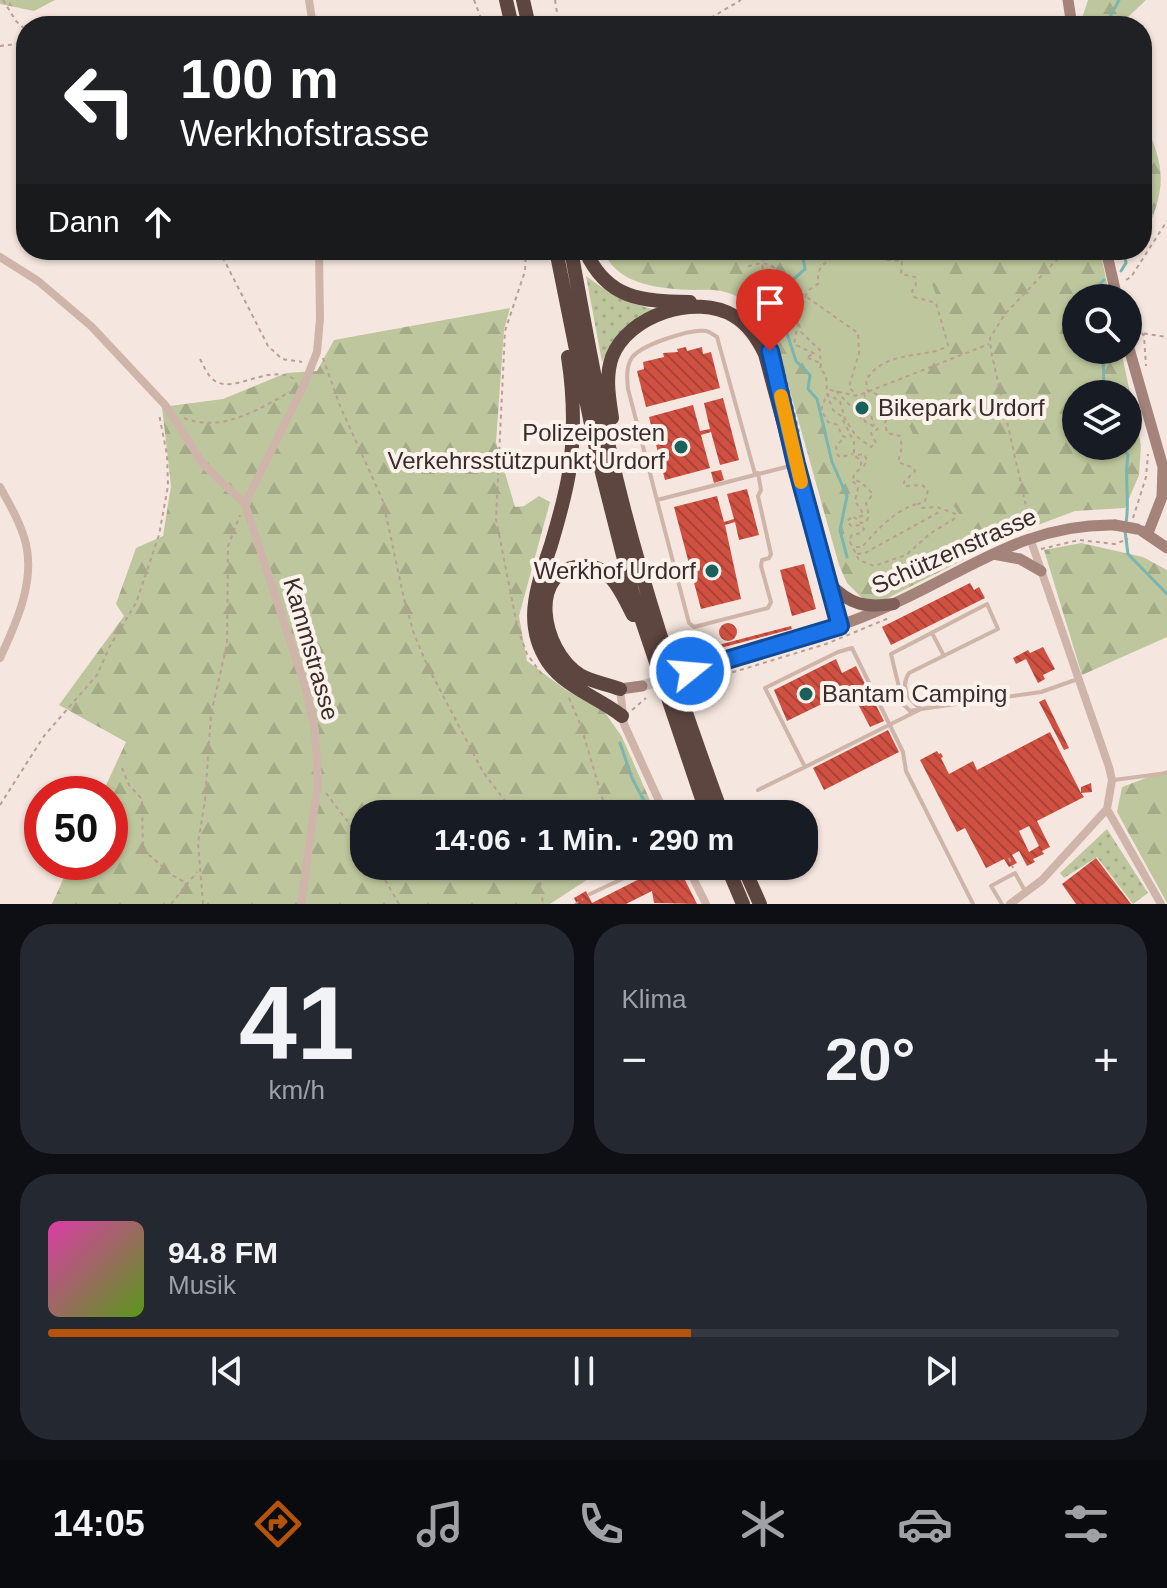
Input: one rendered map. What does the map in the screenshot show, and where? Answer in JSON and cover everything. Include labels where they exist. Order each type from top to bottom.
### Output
[{"type":"highway","points":[[558,260],[596,449],[647,640],[702,800]]},
{"type":"highway","points":[[573,260],[596,386],[622,499],[656,623],[717,800]]},
{"type":"highway","points":[[590,260],[614,289],[634,298],[662,307],[721,310],[752,332],[765,354],[795,458]]},
{"type":"highway","points":[[562,278],[559,305],[573,393],[572,446],[562,504],[537,587],[534,615],[537,641],[569,689],[622,716]]},
{"type":"highway","points":[[622,499],[620,460],[610,404],[609,370],[618,345],[625,336],[662,307]]},
{"type":"highway","points":[[620,689],[581,676],[560,658],[552,646],[545,619],[547,594],[553,583],[560,575],[579,566],[590,566],[606,573],[647,640]]},
{"type":"highway","points":[[569,689],[603,692],[620,689]]},
{"type":"highway","points":[[733,880],[743,904]]},
{"type":"highway","points":[[749,880],[760,904]]},
{"type":"main road","points":[[1108,260],[1113,284]]},
{"type":"main road","points":[[1133,364],[1163,467],[1162,497],[1137,530],[1167,548]]},
{"type":"main road","points":[[795,458],[840,626]]},
{"type":"main road","name":"Schützenstrasse","points":[[690,671],[896,608],[993,554],[1032,537],[1086,524],[1137,530]]},
{"type":"main road","points":[[993,554],[1020,559],[1041,571]]},
{"type":"main road","points":[[828,582],[843,597],[860,606],[896,608]]},
{"type":"main road","points":[[620,689],[642,686]]},
{"type":"street","points":[[0,257],[38,281],[76,312],[166,406],[203,464],[245,504],[317,352],[319,260]]},
{"type":"street","points":[[0,487],[25,539],[28,565],[21,603],[0,658]]},
{"type":"street","name":"Kammstrasse","points":[[245,504],[308,696],[315,730],[318,783],[301,904]]},
{"type":"street","points":[[1010,904],[1049,872],[1107,809],[1112,780],[1032,537]]},
{"type":"street","points":[[620,689],[622,716],[659,800]]},
{"type":"street","points":[[1107,809],[1161,904]]},
{"type":"street","points":[[694,880],[706,904]]},
{"type":"lane","points":[[699,331],[708,331],[717,337],[756,474],[771,554],[762,560],[761,566],[771,602],[768,608],[694,627],[689,623],[642,448],[627,380],[631,358],[648,344],[699,331]]},
{"type":"lane","points":[[657,500],[756,474],[795,458]]},
{"type":"lane","points":[[921,709],[910,701],[905,679],[909,673],[998,629],[987,604],[891,654],[903,704],[910,711],[1041,692],[1078,679]]},
{"type":"lane","points":[[932,632],[944,656]]},
{"type":"lane","points":[[805,767],[765,688],[852,648],[903,752],[906,771],[973,904]]},
{"type":"lane","points":[[758,790],[921,709]]},
{"type":"lane","points":[[1112,780],[1167,773]]},
{"type":"lane","points":[[1002,904],[991,886],[1015,873],[1026,893]]},
{"type":"lane","points":[[590,894],[620,880]]},
{"type":"path","points":[[3,0],[16,21]]},
{"type":"path","points":[[714,16],[741,0]]},
{"type":"path","points":[[1152,244],[1167,221]]},
{"type":"path","points":[[224,260],[274,354],[292,362],[311,362]]},
{"type":"path","points":[[526,260],[525,271],[505,331],[496,519],[518,630],[527,654],[540,674],[550,681]]},
{"type":"path","points":[[763,260],[767,300],[800,433]]},
{"type":"path","points":[[832,260],[819,269],[819,283],[805,297],[794,344],[815,354],[806,357],[818,362],[826,375],[833,410],[841,416],[854,442],[855,455],[862,465],[853,479],[858,488],[855,501],[864,515],[849,517],[849,525],[860,525],[864,531],[849,538],[855,554],[864,564],[874,566],[906,555],[931,533],[954,519],[956,514],[937,507],[921,508],[918,504]]},
{"type":"path","points":[[876,428],[866,392],[866,381],[871,372],[905,355],[941,351],[948,340],[936,303],[914,297],[912,291],[917,282],[915,277],[901,274],[902,261],[885,260]]},
{"type":"path","points":[[1032,537],[990,343],[995,328],[1005,314],[1056,260]]},
{"type":"path","points":[[1115,284],[1131,277],[1142,260]]},
{"type":"path","points":[[748,266],[771,265],[805,297],[858,333],[859,353],[849,387],[857,396]]},
{"type":"path","points":[[798,320],[801,332],[820,350],[821,368]]},
{"type":"path","points":[[1142,331],[1167,337]]},
{"type":"path","points":[[1142,331],[1148,376]]},
{"type":"path","points":[[828,392],[857,396],[990,343]]},
{"type":"path","points":[[317,352],[324,360],[340,406],[383,501],[414,634],[483,772],[504,800]]},
{"type":"path","points":[[200,359],[211,378],[217,382],[231,383],[283,373],[304,385]]},
{"type":"path","points":[[172,414],[196,422],[218,424],[233,420],[304,385]]},
{"type":"path","points":[[836,391],[876,428]]},
{"type":"path","points":[[828,392],[840,401],[845,419],[856,436],[873,447],[876,443],[871,433],[876,428]]},
{"type":"path","points":[[828,392],[821,410],[828,422],[838,425],[841,435],[845,437],[836,446],[837,454],[840,457],[855,455]]},
{"type":"path","points":[[853,546],[862,547],[881,526],[911,506],[925,501],[928,490],[922,485],[904,486],[915,471],[898,462],[902,440],[900,436],[887,433],[885,428],[892,400],[866,392]]},
{"type":"path","points":[[0,805],[44,736],[97,675],[136,603],[159,535],[168,486],[167,455],[159,411],[166,406]]},
{"type":"path","points":[[1045,548],[1079,540],[1112,544],[1128,539],[1137,530],[1147,456],[1157,449]]},
{"type":"path","points":[[853,479],[873,494],[866,503],[868,519],[863,524],[857,517]]},
{"type":"path","points":[[855,554],[865,553],[918,526],[941,510]]},
{"type":"path","points":[[203,904],[198,843],[205,800],[211,714],[227,644],[228,546],[235,523]]},
{"type":"path","points":[[569,689],[603,800]]},
{"type":"path","points":[[622,716],[630,714],[646,698]]},
{"type":"path","points":[[122,768],[129,785],[142,799],[143,851],[160,862],[172,877],[187,883]]},
{"type":"path","points":[[318,783],[350,825]]},
{"type":"path","points":[[1009,858],[1015,873]]},
{"type":"path","points":[[171,904],[198,871]]},
{"type":"path","points":[[385,880],[399,904]]},
{"type":"path","points":[[540,880],[543,904]]},
{"type":"path","points":[[575,904],[590,894]]},
{"type":"green space","points":[[0,0],[55,0],[34,11],[0,4]]},
{"type":"green space","points":[[1088,0],[1146,0],[1129,16],[1083,15]]},
{"type":"green space","points":[[1152,140],[1161,179],[1152,217]]},
{"type":"green space","points":[[608,260],[1102,260],[1107,284],[1062,284],[1062,364],[1124,364],[1127,380],[1062,380],[1062,460],[1140,460],[1139,475],[1125,508],[1075,511],[1014,534],[884,600],[864,600],[847,583],[839,565],[771,323],[750,304],[732,294],[717,290],[653,286],[628,278]]},
{"type":"green space","name":"Bikepark Urdorf","points":[[807,260],[922,260],[955,341],[949,353],[903,375],[901,394],[916,440],[961,517],[943,541],[897,569],[865,576],[852,557],[843,529],[850,493],[833,457],[813,380],[794,348],[786,298],[795,287]]},
{"type":"green space","points":[[586,276],[620,297],[659,311],[637,319],[624,328],[602,362]]},
{"type":"green space","points":[[510,308],[504,330],[496,442],[515,507],[524,506],[539,496],[550,502],[519,616],[527,661],[566,690],[604,711],[622,737],[650,800],[350,800],[350,880],[587,880],[550,904],[52,904],[63,880],[128,880],[128,776],[110,776],[126,742],[59,705],[124,616],[116,604],[136,548],[163,536],[171,486],[162,407],[223,399],[286,373],[317,371],[334,340]]},
{"type":"green space","points":[[1081,543],[1143,557],[1167,570],[1167,637],[1082,675],[1044,550]]},
{"type":"green space","points":[[1167,770],[1167,903],[1117,812],[1122,787]]},
{"type":"green space","points":[[1107,829],[1148,893],[1133,904],[1097,857],[1064,878],[1060,873]]},
{"type":"building","points":[[686,347],[687,351],[702,347],[703,354],[711,352],[720,388],[646,407],[637,371],[644,369],[643,362]]},
{"type":"building","name":"Polizeiposten Verkehrsstützpunkt Urdorf","points":[[723,398],[739,460],[720,465],[711,432],[701,435],[710,468],[665,480],[649,417],[693,405],[700,431],[710,429],[704,403]]},
{"type":"building","points":[[721,470],[724,480],[714,483],[711,472]]},
{"type":"building","name":"Werkhof Urdorf","points":[[747,489],[759,535],[739,540],[735,522],[725,525],[741,599],[701,609],[674,507],[717,496],[724,522],[734,519],[727,494]]},
{"type":"building","points":[[804,564],[816,609],[792,616],[780,570]]},
{"type":"building","points":[[970,583],[974,590],[979,587],[985,598],[891,645],[882,627]]},
{"type":"building","points":[[728,623],[737,632],[728,641],[719,632]]},
{"type":"building","points":[[791,626],[792,629],[690,656],[689,653],[698,650],[692,645],[693,638],[697,636],[705,640],[703,649]]},
{"type":"building","points":[[1043,647],[1055,669],[1043,675],[1045,679],[1038,683],[1026,659],[1016,664],[1013,658]]},
{"type":"building","name":"Bantam Camping","points":[[836,659],[842,673],[856,666],[884,721],[870,727],[849,687],[787,721],[774,690]]},
{"type":"building","points":[[1045,699],[1069,748],[1064,750],[1039,702]]},
{"type":"building","points":[[888,730],[899,752],[824,790],[813,768]]},
{"type":"building","points":[[1050,732],[1084,797],[1037,821],[1050,847],[1033,859],[1035,862],[1027,866],[1019,851],[1012,855],[1017,863],[1009,867],[1004,859],[986,868],[965,828],[957,832],[920,760],[937,751],[941,753],[949,774],[973,761],[977,770]],"holes":[[[1029,826],[1039,846],[1029,852],[1019,831]]]},
{"type":"building","points":[[1091,783],[1092,792],[1081,793],[1081,787]]},
{"type":"building","points":[[1096,858],[1131,904],[1076,904],[1062,884]]},
{"type":"building","points":[[637,880],[685,880],[697,904],[654,903],[652,891],[626,904],[577,904],[574,898],[586,891],[592,903]]},
{"type":"waterway","points":[[1110,16],[1119,0]]},
{"type":"waterway","points":[[803,260],[805,269],[780,291],[784,324],[796,361],[810,375],[808,389],[817,399],[832,462],[847,496],[840,530],[847,557]]},
{"type":"waterway","points":[[1121,271],[1126,260]]},
{"type":"waterway","points":[[1100,284],[1104,280]]},
{"type":"waterway","points":[[1103,364],[1104,380]]},
{"type":"waterway","points":[[1126,523],[1128,460]]},
{"type":"waterway","points":[[1125,531],[1128,554],[1167,594]]},
{"type":"waterway","points":[[620,743],[644,800]]},
{"type":"tunnel","points":[[642,686],[690,671]]},
{"type":"slow traffic","points":[[781,396],[801,482]]},
{"type":"place","name":"Bikepark Urdorf","points":[[862,408]]},
{"type":"place","name":"Polizeiposten Verkehrsstützpunkt Urdorf","points":[[681,447]]},
{"type":"place","name":"Werkhof Urdorf","points":[[712,571]]},
{"type":"place","name":"Bantam Camping","points":[[806,694]]},
{"type":"route","points":[[690,671],[840,626],[796,464],[770,351]]}]
